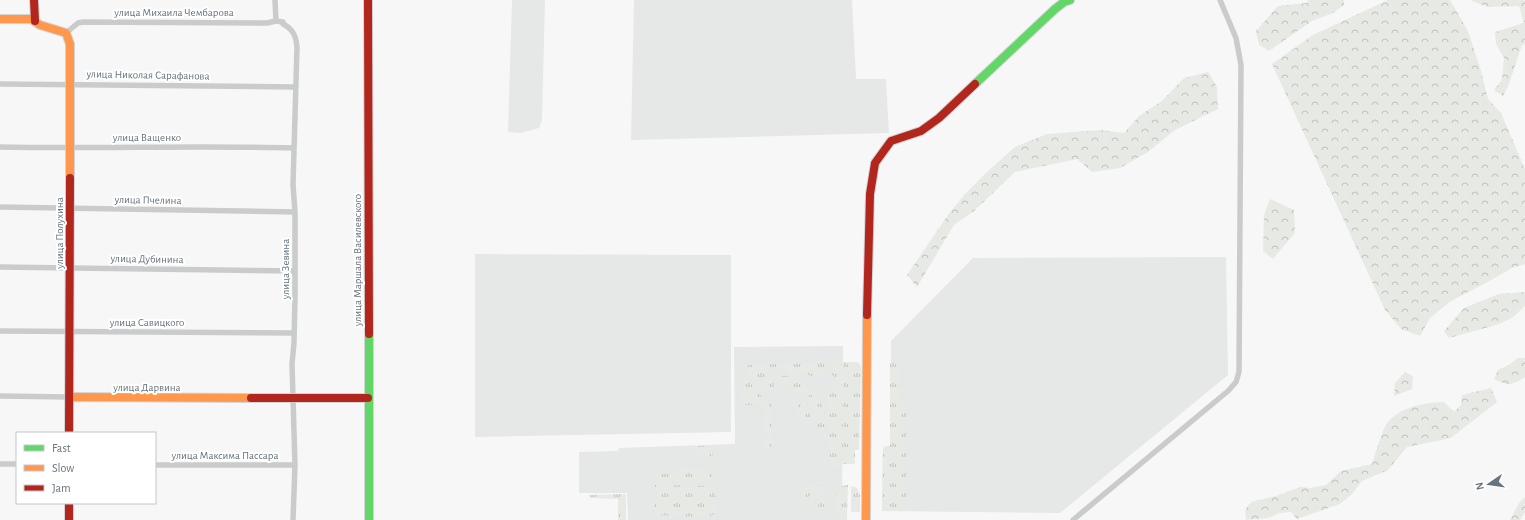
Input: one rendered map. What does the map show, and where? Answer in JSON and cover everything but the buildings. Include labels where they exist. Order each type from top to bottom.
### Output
[{"type":"main road","points":[[34,0],[35,21]]},
{"type":"main road","name":"улица Маршала Василевского","points":[[368,0],[369,520]]},
{"type":"main road","points":[[866,520],[866,334],[870,194],[875,163],[891,141],[921,131],[939,118],[1055,9],[1064,2],[1070,0]]},
{"type":"main road","points":[[0,19],[31,19],[40,25],[66,34]]},
{"type":"main road","name":"улица Полухина","points":[[66,34],[70,51],[69,432]]},
{"type":"main road","name":"улица Дарвина","points":[[69,397],[368,398]]},
{"type":"main road","points":[[69,504],[69,520]]},
{"type":"street","points":[[275,0],[276,21]]},
{"type":"street","points":[[1073,520],[1228,391],[1236,382],[1240,372],[1241,65],[1236,38],[1220,0]]},
{"type":"street","name":"улица Михаила Чембарова","points":[[66,34],[78,23],[83,22],[267,23],[276,21],[283,22],[284,24]]},
{"type":"street","name":"улица Зевина","points":[[284,24],[292,30],[296,40],[293,185],[295,212],[294,333],[292,364],[295,465],[293,520]]},
{"type":"street","name":"улица Николая Сарафанова","points":[[0,84],[296,87]]},
{"type":"street","name":"улица Ващенко","points":[[0,147],[70,148],[111,146],[294,148]]},
{"type":"street","name":"улица Пчелина","points":[[0,207],[295,212]]},
{"type":"street","name":"улица Дубинина","points":[[0,267],[294,271]]},
{"type":"street","name":"улица Савицкого","points":[[0,331],[294,333]]},
{"type":"street","name":"улица Дарвина","points":[[0,396],[69,397]]},
{"type":"street","points":[[0,464],[16,464]]},
{"type":"street","name":"улица Максима Пассара","points":[[156,465],[295,465]]},
{"type":"shaded area","points":[[512,0],[545,0],[542,120],[539,128],[521,133],[508,132]]},
{"type":"shaded area","points":[[634,0],[852,0],[856,79],[886,79],[889,133],[631,140]]},
{"type":"shaded area","points":[[475,254],[731,255],[731,432],[475,437]]},
{"type":"shaded area","points":[[1226,257],[1228,375],[1060,513],[882,511],[883,447],[890,446],[891,341],[973,258]]},
{"type":"shaded area","points":[[843,346],[842,520],[628,520],[627,493],[579,493],[579,452],[618,451],[619,448],[735,444],[734,347]]},
{"type":"green space","points":[[1309,0],[1344,0],[1344,5],[1333,13],[1312,21],[1269,51],[1259,45],[1256,31],[1278,6],[1306,3]]},
{"type":"green space","points":[[1388,0],[1450,0],[1468,31],[1488,99],[1501,113],[1525,169],[1525,264],[1512,268],[1451,301],[1430,318],[1420,336],[1401,329],[1385,310],[1272,64],[1313,35]]},
{"type":"green space","points":[[1470,0],[1525,0],[1525,44],[1522,45],[1509,84],[1503,96],[1494,90],[1502,80],[1504,58],[1496,44],[1495,32],[1524,23],[1519,6],[1487,7]]},
{"type":"green space","points":[[1208,72],[1217,87],[1218,109],[1175,130],[1148,152],[1120,168],[1092,172],[1077,159],[1015,172],[974,211],[954,225],[917,287],[907,275],[948,215],[965,194],[1015,147],[1047,134],[1100,130],[1124,133],[1139,116],[1162,101],[1184,78]]},
{"type":"green space","points":[[1270,199],[1294,210],[1295,233],[1273,259],[1263,251],[1264,215]]},
{"type":"green space","points":[[1525,292],[1525,306],[1512,318],[1496,325],[1449,338],[1444,331],[1464,308],[1499,294]]},
{"type":"green space","points":[[1518,358],[1525,358],[1525,377],[1510,384],[1494,379],[1498,370],[1509,365]]},
{"type":"green space","points":[[842,362],[841,467],[832,467],[830,465],[827,398],[824,387],[826,386],[827,388],[831,386],[835,380],[830,370],[827,369],[826,371],[820,371],[817,374],[817,378],[806,374],[796,375],[782,373],[775,367],[769,370],[768,375],[753,381],[746,373],[748,373],[747,365]]},
{"type":"green space","points":[[843,362],[858,362],[861,367],[859,450],[855,450],[855,464],[842,464]]},
{"type":"green space","points":[[890,363],[899,363],[899,388],[906,406],[906,511],[882,511],[883,447],[890,446]]},
{"type":"green space","points":[[1405,372],[1413,376],[1412,389],[1394,396],[1395,383]]},
{"type":"green space","points":[[742,376],[744,376],[767,403],[771,404],[771,454],[764,454],[764,405],[744,405],[741,400]]},
{"type":"green space","points":[[773,376],[774,388],[761,393],[754,384],[762,379]]},
{"type":"green space","points":[[776,376],[794,378],[789,389],[778,387]]},
{"type":"green space","points":[[796,379],[808,385],[808,393],[803,396],[792,390]]},
{"type":"green space","points":[[1491,388],[1497,402],[1451,438],[1407,447],[1388,470],[1362,481],[1352,494],[1340,504],[1297,519],[1291,512],[1280,513],[1268,518],[1246,520],[1245,510],[1251,502],[1276,496],[1300,487],[1311,488],[1326,485],[1341,471],[1372,464],[1385,426],[1393,417],[1406,409],[1428,403],[1444,402],[1454,412],[1461,405],[1462,395]]},
{"type":"green space","points":[[810,395],[817,395],[823,408],[812,411],[805,399]]},
{"type":"green space","points":[[803,401],[807,407],[811,419],[799,419],[795,409]]},
{"type":"green space","points":[[824,411],[826,437],[819,434],[817,420],[814,420],[813,414]]},
{"type":"green space","points":[[692,446],[712,446],[713,455],[703,459],[701,451],[695,451]]},
{"type":"green space","points":[[679,468],[708,469],[712,473],[712,479],[711,481],[654,481],[653,478],[656,474],[674,474],[675,470]]},
{"type":"green space","points":[[655,485],[715,486],[716,510],[714,514],[708,517],[657,515],[654,511]]},
{"type":"green space","points":[[806,485],[819,485],[802,504],[801,489]]},
{"type":"green space","points":[[848,485],[847,520],[836,520],[836,490],[842,486]]},
{"type":"green space","points":[[851,486],[857,488],[860,496],[860,512],[851,512]]},
{"type":"green space","points":[[823,487],[825,503],[823,508],[819,510],[817,497],[813,500],[812,509],[808,511],[803,508]]},
{"type":"green space","points":[[626,494],[626,520],[618,520],[618,499],[590,498],[590,495]]},
{"type":"green space","points":[[1525,497],[1525,512],[1520,520],[1510,520],[1519,503]]},
{"type":"traffic: fast","points":[[975,84],[1055,9],[1064,2],[1070,0]]},
{"type":"traffic: fast","points":[[369,334],[369,520]]},
{"type":"traffic: slow","points":[[0,19],[31,19],[40,25],[66,33],[70,44],[70,178]]},
{"type":"traffic: slow","points":[[866,520],[867,315]]},
{"type":"traffic: slow","points":[[69,397],[251,398]]},
{"type":"traffic: jam","points":[[34,0],[35,21]]},
{"type":"traffic: jam","points":[[368,0],[369,334]]},
{"type":"traffic: jam","points":[[867,315],[870,194],[875,163],[891,141],[921,131],[939,118],[975,84]]},
{"type":"traffic: jam","points":[[69,432],[70,178]]},
{"type":"traffic: jam","points":[[251,398],[368,398]]},
{"type":"traffic: jam","points":[[69,504],[69,520]]}]
